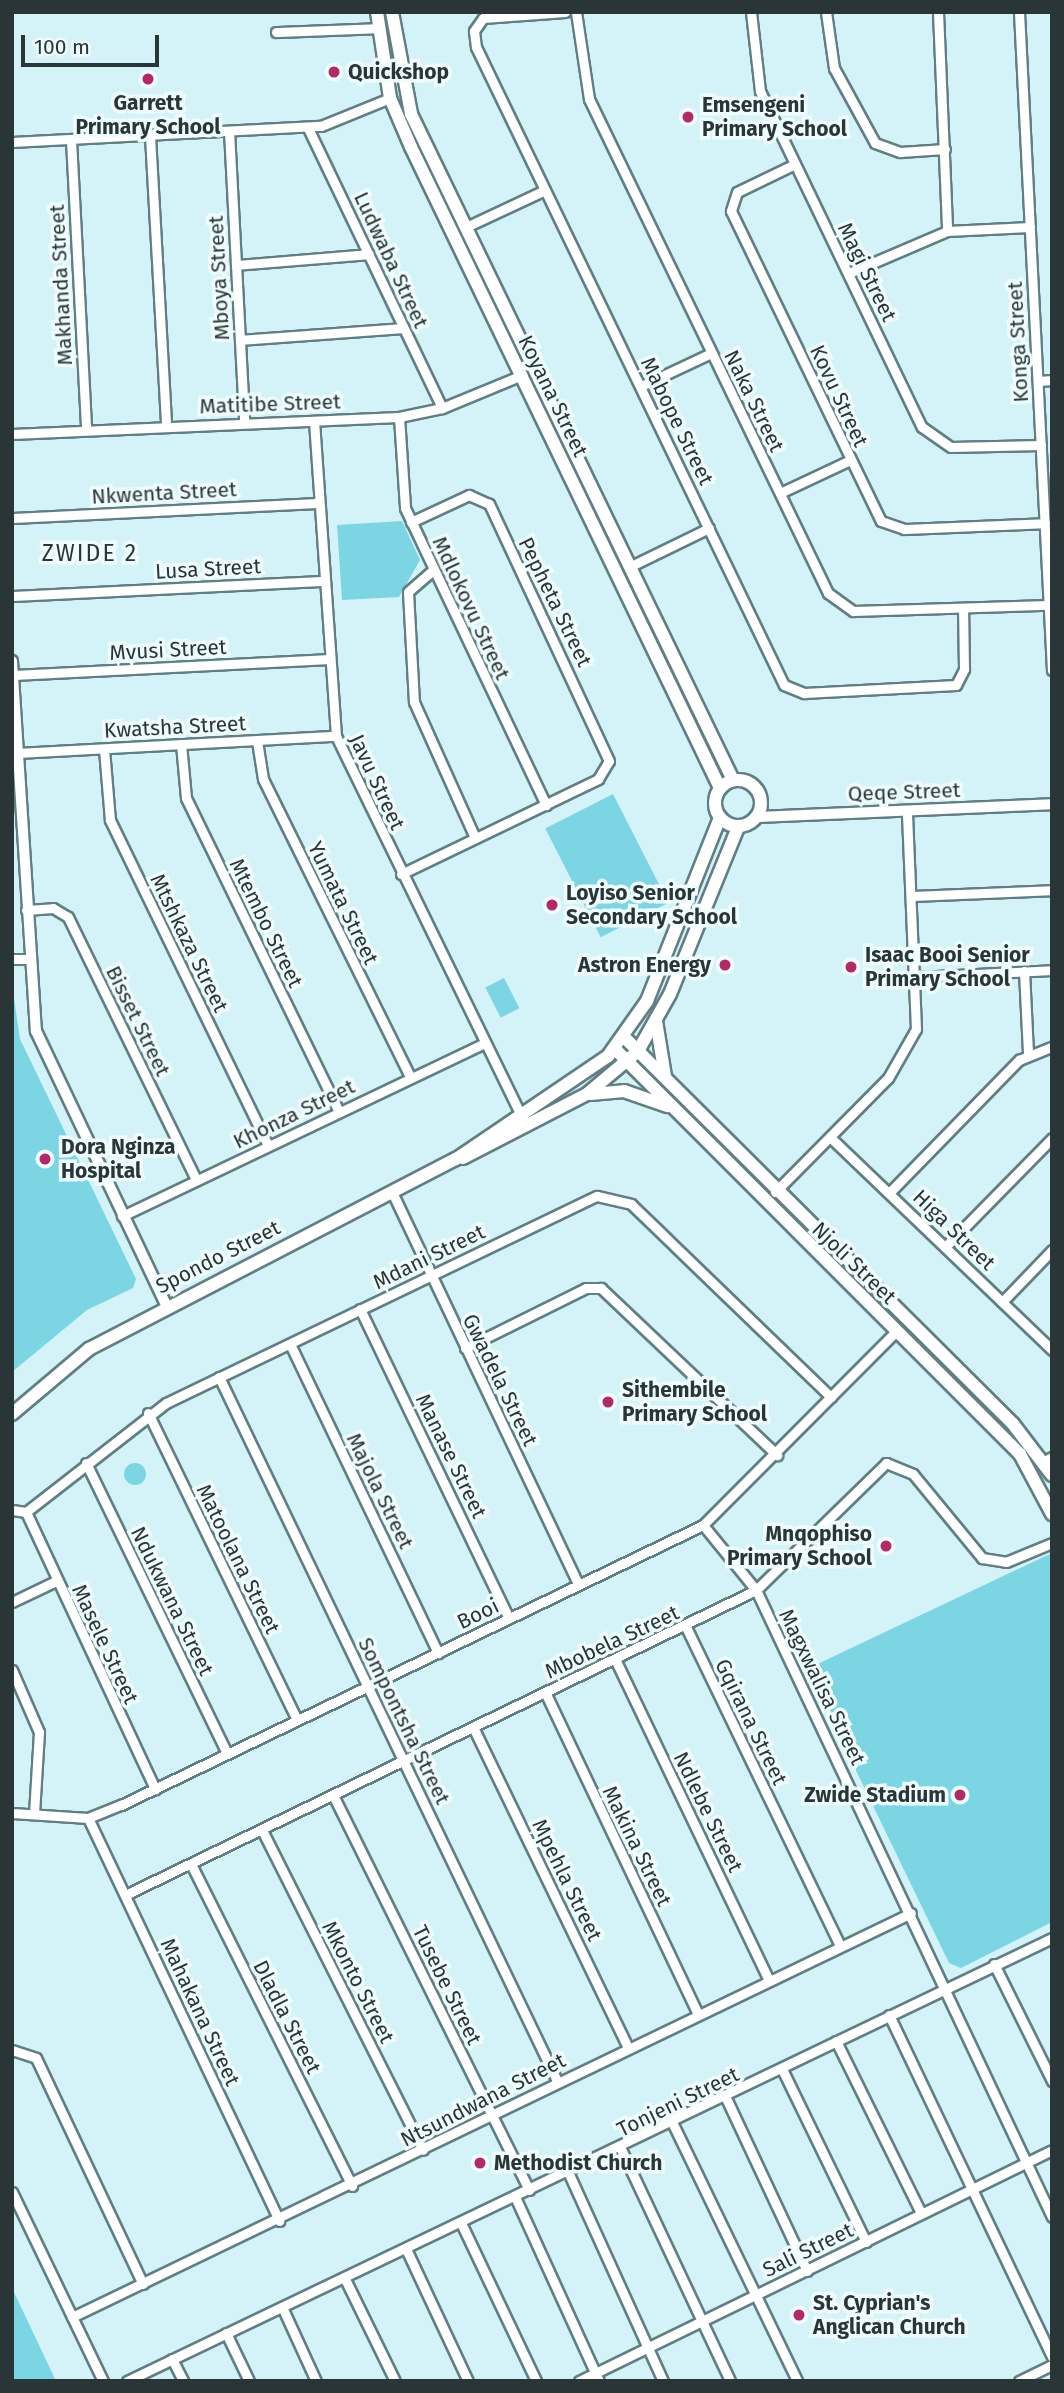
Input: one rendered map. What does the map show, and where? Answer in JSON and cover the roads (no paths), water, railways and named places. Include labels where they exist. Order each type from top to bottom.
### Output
[{"type":"main road","name":"Koyana Street","points":[[377,12],[390,98],[720,788]]},
{"type":"main road","name":"Koyana Street","points":[[392,12],[406,101],[733,780]]},
{"type":"main road","points":[[733,780],[757,790],[757,817],[738,827],[720,818],[714,803],[720,788],[733,780]]},
{"type":"main road","name":"Spondo Street","points":[[456,1159],[519,1112],[615,1049],[625,1038],[673,942],[720,818]]},
{"type":"main road","name":"Spondo Street","points":[[12,1414],[89,1349],[166,1306],[456,1159],[527,1127],[587,1094],[628,1063],[656,1021],[738,827]]},
{"type":"main road","points":[[656,1021],[666,1080]]},
{"type":"main road","name":"Njoli Street","points":[[625,1038],[775,1192],[1049,1459],[1052,1475]]},
{"type":"main road","name":"Njoli Street","points":[[615,1049],[671,1108],[1020,1454],[1052,1514]]},
{"type":"main road","points":[[587,1094],[624,1091],[671,1108]]},
{"type":"street","name":"Mabope Street","points":[[565,12],[489,17],[474,31],[545,190],[778,674],[796,692],[956,685],[964,670],[963,608]]},
{"type":"street","name":"Naka Street","points":[[576,12],[589,99],[823,584],[840,606],[860,611],[1048,605]]},
{"type":"street","name":"Magi Street","points":[[751,12],[756,77],[795,164],[928,435],[959,448],[1041,445]]},
{"type":"street","points":[[826,12],[834,68],[875,143],[900,152],[945,149]]},
{"type":"street","points":[[938,12],[947,231]]},
{"type":"street","name":"Konga Street","points":[[1019,12],[1052,670]]},
{"type":"street","points":[[276,32],[378,28]]},
{"type":"street","points":[[12,142],[308,128],[390,98]]},
{"type":"street","name":"Ludwaba Street","points":[[308,128],[442,408]]},
{"type":"street","name":"Mboya Street","points":[[229,131],[244,422]]},
{"type":"street","points":[[150,136],[166,425]]},
{"type":"street","name":"Makhanda Street","points":[[71,140],[86,429]]},
{"type":"street","name":"Kovu Street","points":[[795,164],[737,192],[732,211],[881,521],[896,529],[1045,523]]},
{"type":"street","points":[[466,227],[545,190]]},
{"type":"street","points":[[849,273],[947,231],[1030,227]]},
{"type":"street","points":[[236,265],[369,254]]},
{"type":"street","points":[[240,340],[403,328]]},
{"type":"street","points":[[641,386],[710,352]]},
{"type":"street","name":"Matitibe Street","points":[[12,434],[166,425],[398,417],[442,408],[522,375]]},
{"type":"street","points":[[1038,381],[1052,380]]},
{"type":"street","name":"Mdlokovu Street","points":[[398,417],[402,490],[411,522],[546,804]]},
{"type":"street","name":"Javu Street","points":[[314,421],[326,659],[336,736],[481,1045],[527,1127]]},
{"type":"street","points":[[780,493],[850,460]]},
{"type":"street","name":"Pepheta Street","points":[[411,522],[469,495],[489,504],[607,752],[605,773],[585,786],[546,804]]},
{"type":"street","name":"Nkwenta Street","points":[[12,518],[318,503]]},
{"type":"street","points":[[629,567],[709,528]]},
{"type":"street","points":[[432,570],[408,592],[414,702],[475,838]]},
{"type":"street","name":"Lusa Street","points":[[12,596],[322,580]]},
{"type":"street","name":"Mvusi Street","points":[[13,681],[326,659]]},
{"type":"street","points":[[12,661],[29,959],[41,1048],[166,1306]]},
{"type":"street","name":"Kwatsha Street","points":[[17,753],[336,736]]},
{"type":"street","name":"Yumata Street","points":[[257,741],[263,779],[410,1077]]},
{"type":"street","name":"Mtembo Street","points":[[181,744],[186,798],[338,1112]]},
{"type":"street","name":"Mtshkaza Street","points":[[103,749],[107,813],[268,1146]]},
{"type":"street","points":[[401,874],[546,804]]},
{"type":"street","name":"Qeqe Street","points":[[757,817],[1052,804]]},
{"type":"street","points":[[775,1192],[830,1137],[908,1050],[918,1022],[907,811]]},
{"type":"street","points":[[911,896],[1052,890]]},
{"type":"street","name":"Bisset Street","points":[[26,910],[53,908],[68,917],[196,1180]]},
{"type":"street","points":[[12,959],[29,959]]},
{"type":"street","points":[[916,977],[1052,970]]},
{"type":"street","points":[[1024,971],[1028,1054]]},
{"type":"street","name":"Khonza Street","points":[[122,1216],[481,1045]]},
{"type":"street","points":[[890,1192],[1028,1054],[1052,1047]]},
{"type":"street","name":"Higa Street","points":[[830,1137],[1052,1350]]},
{"type":"street","points":[[946,1246],[1052,1138]]},
{"type":"street","name":"Gwadela Street","points":[[391,1192],[578,1583]]},
{"type":"street","name":"Mdani Street","points":[[26,1513],[149,1413],[587,1201],[615,1196],[831,1397]]},
{"type":"street","points":[[1002,1302],[1052,1250]]},
{"type":"street","points":[[465,1348],[586,1288],[601,1287],[777,1455]]},
{"type":"street","name":"Manase Street","points":[[360,1310],[509,1618]]},
{"type":"street","name":"Booi","points":[[12,1813],[88,1818],[367,1688],[578,1583],[703,1525],[777,1455],[896,1331]]},
{"type":"street","name":"Majola Street","points":[[290,1344],[438,1653]]},
{"type":"street","name":"Sompontsha Street","points":[[219,1377],[557,2081]]},
{"type":"street","name":"Matoolana Street","points":[[149,1413],[297,1720]]},
{"type":"street","name":"Ndukwana Street","points":[[86,1463],[227,1754]]},
{"type":"street","name":"Mbobela Street","points":[[125,1895],[545,1692],[686,1627],[756,1590],[886,1463],[921,1482],[982,1558],[1006,1562],[1052,1543]]},
{"type":"street","points":[[12,1510],[26,1513]]},
{"type":"street","name":"Masele Street","points":[[26,1513],[155,1789]]},
{"type":"street","name":"Magxwalisa Street","points":[[703,1525],[756,1590],[938,1968],[941,1989],[1052,2217]]},
{"type":"street","points":[[12,1602],[56,1581]]},
{"type":"street","name":"Gqirana Street","points":[[686,1627],[840,1945]]},
{"type":"street","name":"Ndlebe Street","points":[[615,1659],[769,1980]]},
{"type":"street","points":[[12,1670],[39,1731],[34,1814]]},
{"type":"street","name":"Makina Street","points":[[545,1692],[698,2014]]},
{"type":"street","name":"Mpehla Street","points":[[473,1727],[628,2048]]},
{"type":"street","name":"Tusebe Street","points":[[333,1795],[529,2190]]},
{"type":"street","name":"Mahakana Street","points":[[88,1818],[279,2221]]},
{"type":"street","name":"Mkonto Street","points":[[262,1829],[423,2150]]},
{"type":"street","name":"Dladla Street","points":[[191,1864],[352,2186]]},
{"type":"street","name":"Ntsundwana Street","points":[[72,2317],[352,2186],[557,2081],[911,1913]]},
{"type":"street","name":"Tonjeni Street","points":[[127,2381],[226,2333],[346,2281],[516,2199],[529,2190],[569,2174],[671,2122],[783,2071],[836,2041],[941,1989],[1051,1941]]},
{"type":"street","points":[[994,1964],[1052,2081]]},
{"type":"street","points":[[889,2015],[1052,2357]]},
{"type":"street","points":[[836,2041],[921,2213]]},
{"type":"street","points":[[12,2050],[36,2059],[143,2284]]},
{"type":"street","points":[[783,2071],[866,2242]]},
{"type":"street","points":[[726,2098],[807,2271]]},
{"type":"street","points":[[671,2122],[797,2381]]},
{"type":"street","points":[[621,2149],[730,2381]]},
{"type":"street","name":"Sali Street","points":[[579,2381],[597,2376],[646,2347],[1052,2150]]},
{"type":"street","points":[[569,2174],[663,2381]]},
{"type":"street","points":[[12,2192],[103,2381]]},
{"type":"street","points":[[516,2199],[597,2376]]},
{"type":"street","points":[[462,2225],[536,2381]]},
{"type":"street","points":[[407,2251],[468,2381]]},
{"type":"street","points":[[346,2281],[395,2381]]},
{"type":"street","points":[[283,2309],[316,2381]]},
{"type":"street","points":[[226,2333],[249,2381]]},
{"type":"street","points":[[172,2359],[183,2381]]},
{"type":"street","points":[[1019,2381],[1052,2365]]},
{"type":"place","name":"Quickshop","points":[[334,72]]},
{"type":"place","name":"Garrett Primary School","points":[[148,79]]},
{"type":"place","name":"Emsengeni Primary School","points":[[688,117]]},
{"type":"place","name":"Loyiso Senior Secondary School","points":[[552,905]]},
{"type":"place","name":"Astron Energy","points":[[725,965]]},
{"type":"place","name":"Isaac Booi Senior Primary School","points":[[851,967]]},
{"type":"place","name":"Dora Nginza Hospital","points":[[45,1159]]},
{"type":"place","name":"Sithembile Primary School","points":[[608,1402]]},
{"type":"place","name":"Mnqophiso Primary School","points":[[886,1546]]},
{"type":"place","name":"Zwide Stadium","points":[[960,1795]]},
{"type":"place","name":"Methodist Church","points":[[480,2163]]},
{"type":"place","name":"St. Cyprian's Anglican Church","points":[[799,2315]]},
{"type":"district","name":"ZWIDE 2","points":[[90,553]]}]
